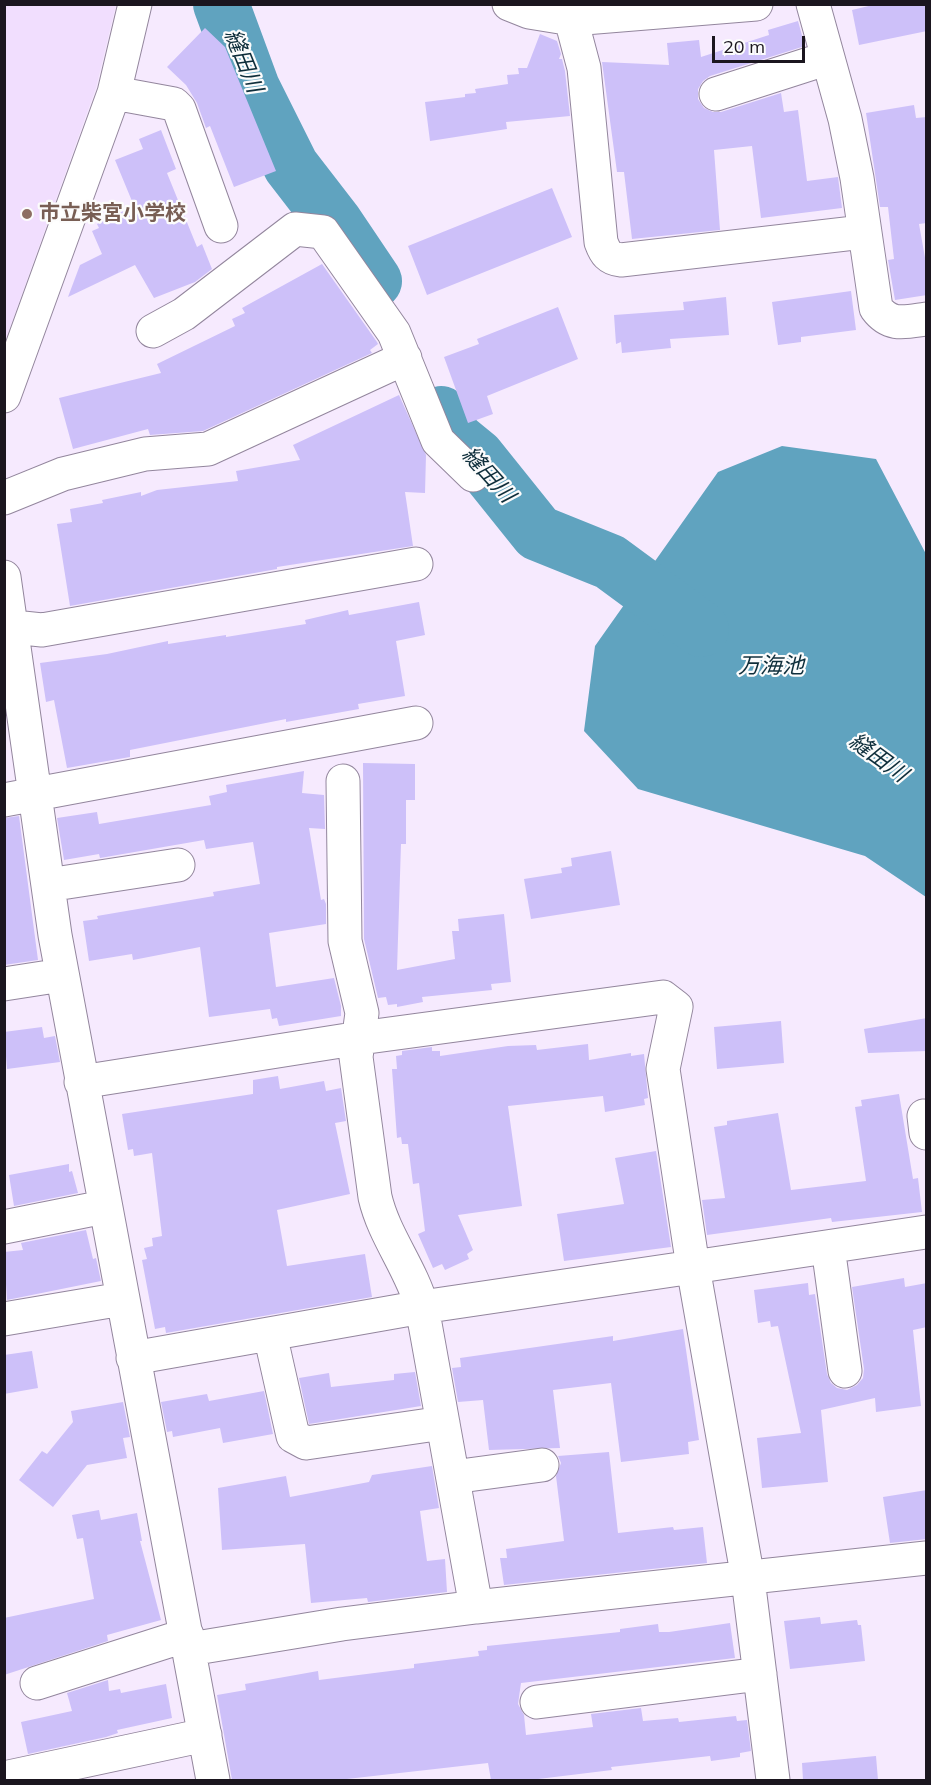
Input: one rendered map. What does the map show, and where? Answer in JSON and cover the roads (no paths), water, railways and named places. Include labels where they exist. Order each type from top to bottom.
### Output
[{"type":"street","points":[[4,396],[114,93],[135,4]]},
{"type":"street","points":[[509,4],[529,12],[756,4]]},
{"type":"street","points":[[813,4],[849,139],[876,308],[891,322],[927,319]]},
{"type":"street","points":[[570,12],[584,68],[601,242],[605,252],[614,259],[863,232]]},
{"type":"street","points":[[716,94],[828,58]]},
{"type":"street","points":[[114,93],[174,104],[179,109],[221,226]]},
{"type":"street","points":[[153,332],[184,314],[295,229],[323,232],[394,333],[438,441],[473,475]]},
{"type":"street","points":[[4,498],[63,474],[145,454],[208,449],[405,358]]},
{"type":"street","points":[[8,626],[42,630],[416,564]]},
{"type":"street","points":[[4,577],[20,798],[48,885],[104,1207],[189,1642],[213,1780]]},
{"type":"street","points":[[20,798],[416,723]]},
{"type":"street","points":[[344,781],[345,941],[362,1013],[356,1057],[378,1208],[415,1284],[422,1307],[476,1607]]},
{"type":"street","points":[[48,885],[178,865]]},
{"type":"street","points":[[4,984],[62,975]]},
{"type":"street","points":[[81,1082],[360,1038],[656,996],[672,1001],[677,1013],[663,1069],[693,1267],[748,1580],[773,1780]]},
{"type":"street","points":[[4,1227],[104,1207]]},
{"type":"street","points":[[133,1358],[422,1307],[927,1232]]},
{"type":"street","points":[[828,1247],[845,1371]]},
{"type":"street","points":[[4,1319],[122,1299]]},
{"type":"street","points":[[270,1334],[293,1436],[306,1443],[442,1423]]},
{"type":"street","points":[[453,1477],[542,1465]]},
{"type":"street","points":[[37,1683],[189,1642],[476,1607],[748,1580],[927,1558]]},
{"type":"street","points":[[537,1702],[760,1674]]},
{"type":"street","points":[[4,1778],[205,1735]]},
{"type":"water","name":"万海池","points":[[782,446],[876,459],[926,554],[926,897],[865,856],[638,789],[584,731],[595,646],[718,472]]},
{"type":"waterway","name":"縫田川","points":[[221,4],[252,88],[291,166],[335,223],[374,281]]},
{"type":"waterway","name":"縫田川","points":[[441,414],[455,439],[477,457],[538,533],[610,562],[701,629]]},
{"type":"place","name":"市立柴宮小学校","points":[[27,214]]}]
